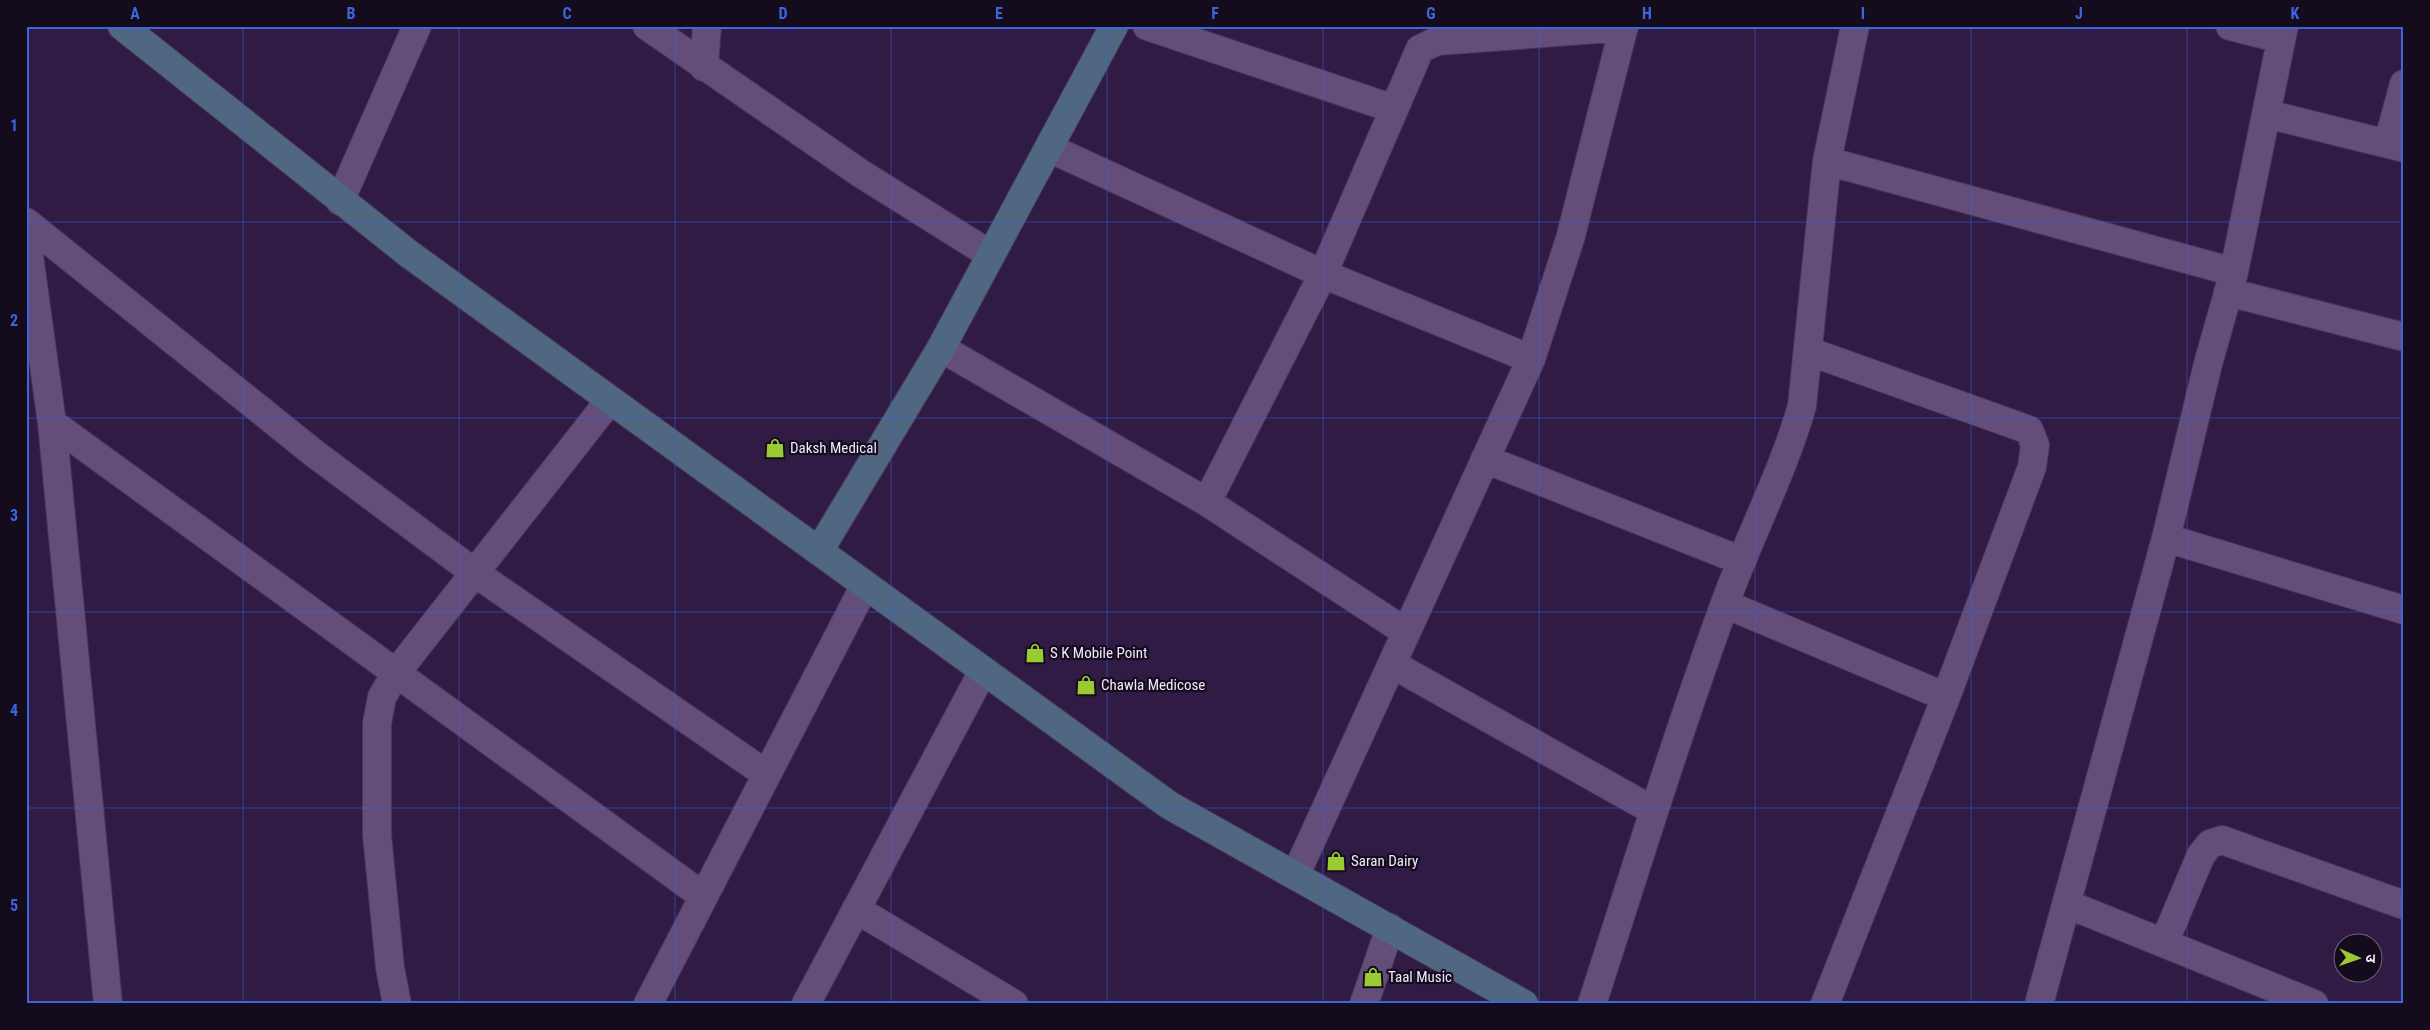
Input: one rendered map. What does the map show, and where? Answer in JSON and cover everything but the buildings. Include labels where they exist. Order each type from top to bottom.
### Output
[{"type":"main road","points":[[122,26],[408,254],[1169,805],[1296,874],[1524,1004]]},
{"type":"main road","points":[[819,551],[941,348],[1114,26]]},
{"type":"street","points":[[340,200],[417,26]]},
{"type":"street","points":[[647,26],[860,173],[991,255]]},
{"type":"street","points":[[704,67],[708,26]]},
{"type":"street","points":[[1147,26],[1394,110]]},
{"type":"street","points":[[1207,502],[1323,274],[1420,49],[1436,41],[1624,26],[1570,239],[1530,359],[1296,874]]},
{"type":"street","points":[[1592,1004],[1654,811],[1725,604],[1791,445],[1802,406],[1828,161],[1855,26]]},
{"type":"street","points":[[2039,1004],[2166,538],[2208,364],[2231,282],[2267,114],[2282,33],[2230,26]]},
{"type":"street","points":[[2267,114],[2396,145],[2404,84]]},
{"type":"street","points":[[1049,148],[1323,274],[1530,359]]},
{"type":"street","points":[[1828,161],[2231,282],[2404,337]]},
{"type":"street","points":[[26,222],[316,454],[475,573],[766,774]]},
{"type":"street","points":[[26,234],[52,423],[108,1004]]},
{"type":"street","points":[[941,348],[1207,502],[1406,632]]},
{"type":"street","points":[[1808,351],[2029,430],[2035,445],[2032,467],[1946,698],[1825,1004]]},
{"type":"street","points":[[397,1004],[390,968],[376,835],[377,724],[382,697],[396,673],[610,400]]},
{"type":"street","points":[[52,423],[703,896]]},
{"type":"street","points":[[1485,459],[1742,561]]},
{"type":"street","points":[[2166,538],[2404,610]]},
{"type":"street","points":[[648,1004],[865,585]]},
{"type":"street","points":[[1725,604],[1946,698]]},
{"type":"street","points":[[1392,664],[1654,811]]},
{"type":"street","points":[[806,1004],[983,671]]},
{"type":"street","points":[[2164,943],[2201,855],[2210,844],[2222,840],[2404,905]]},
{"type":"street","points":[[2067,904],[2314,1004]]},
{"type":"street","points":[[856,909],[1014,1004]]},
{"type":"street","points":[[1364,1004],[1390,928]]},
{"type":"place","name":"Daksh Medical","points":[[775,448]]},
{"type":"place","name":"S K Mobile Point","points":[[1035,653]]},
{"type":"place","name":"Chawla Medicose","points":[[1086,685]]},
{"type":"place","name":"Saran Dairy","points":[[1336,861]]},
{"type":"place","name":"Taal Music","points":[[1373,977]]}]
